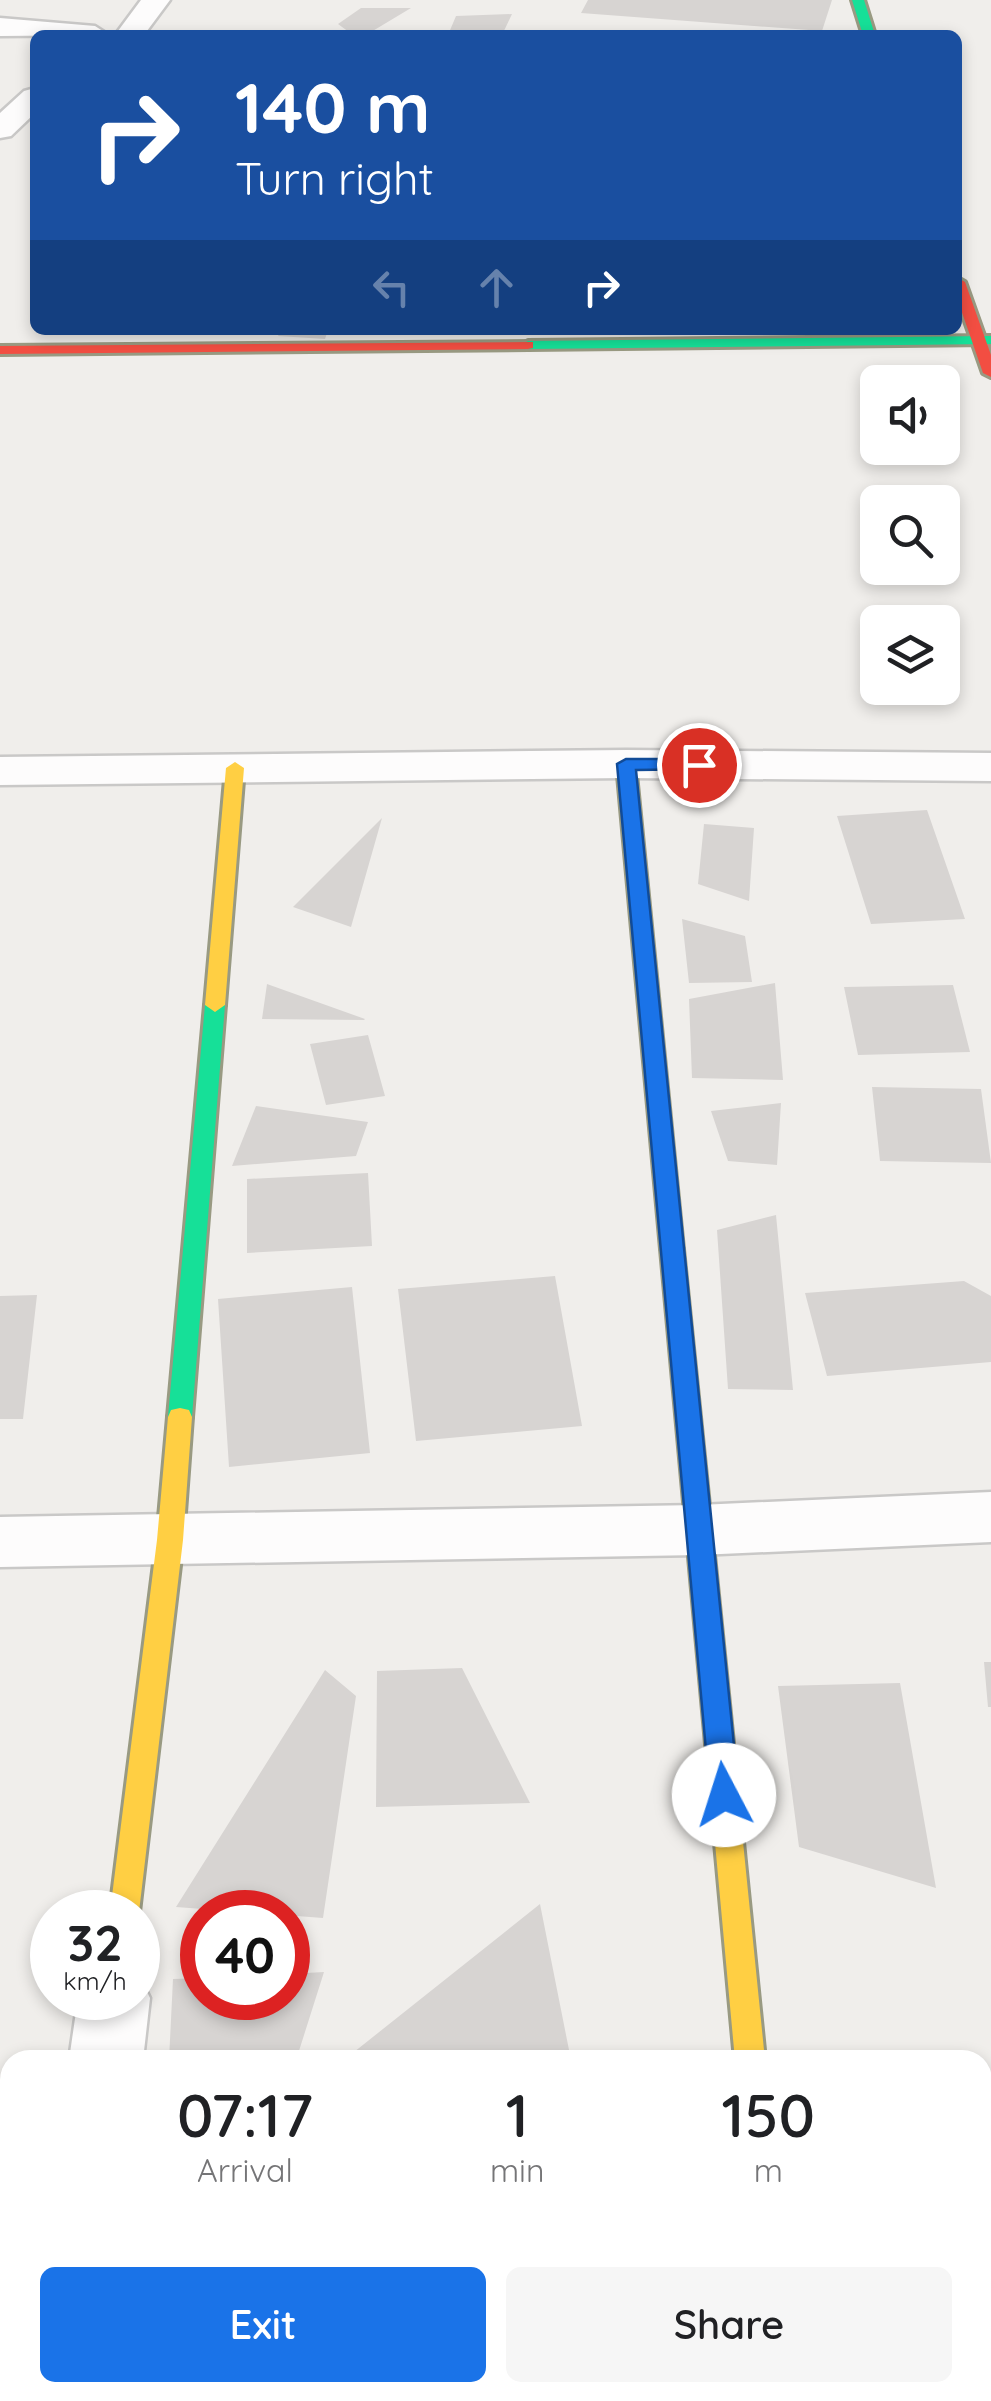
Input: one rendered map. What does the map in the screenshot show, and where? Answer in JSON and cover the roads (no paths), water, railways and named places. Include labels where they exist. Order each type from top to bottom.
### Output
[{"type":"street","points":[[133,30],[156,0]]},
{"type":"street","points":[[858,0],[868,30]]},
{"type":"street","points":[[0,27],[36,30]]},
{"type":"street","points":[[3,122],[30,101]]},
{"type":"street","points":[[962,291],[985,340],[991,376]]},
{"type":"street","points":[[0,350],[419,339],[985,340]]},
{"type":"street","points":[[0,771],[626,764],[991,767]]},
{"type":"street","points":[[626,764],[749,2050]]},
{"type":"street","points":[[127,1890],[170,1540],[235,768]]},
{"type":"street","points":[[0,1542],[699,1530],[991,1518]]},
{"type":"street","points":[[107,2050],[111,2020]]}]
